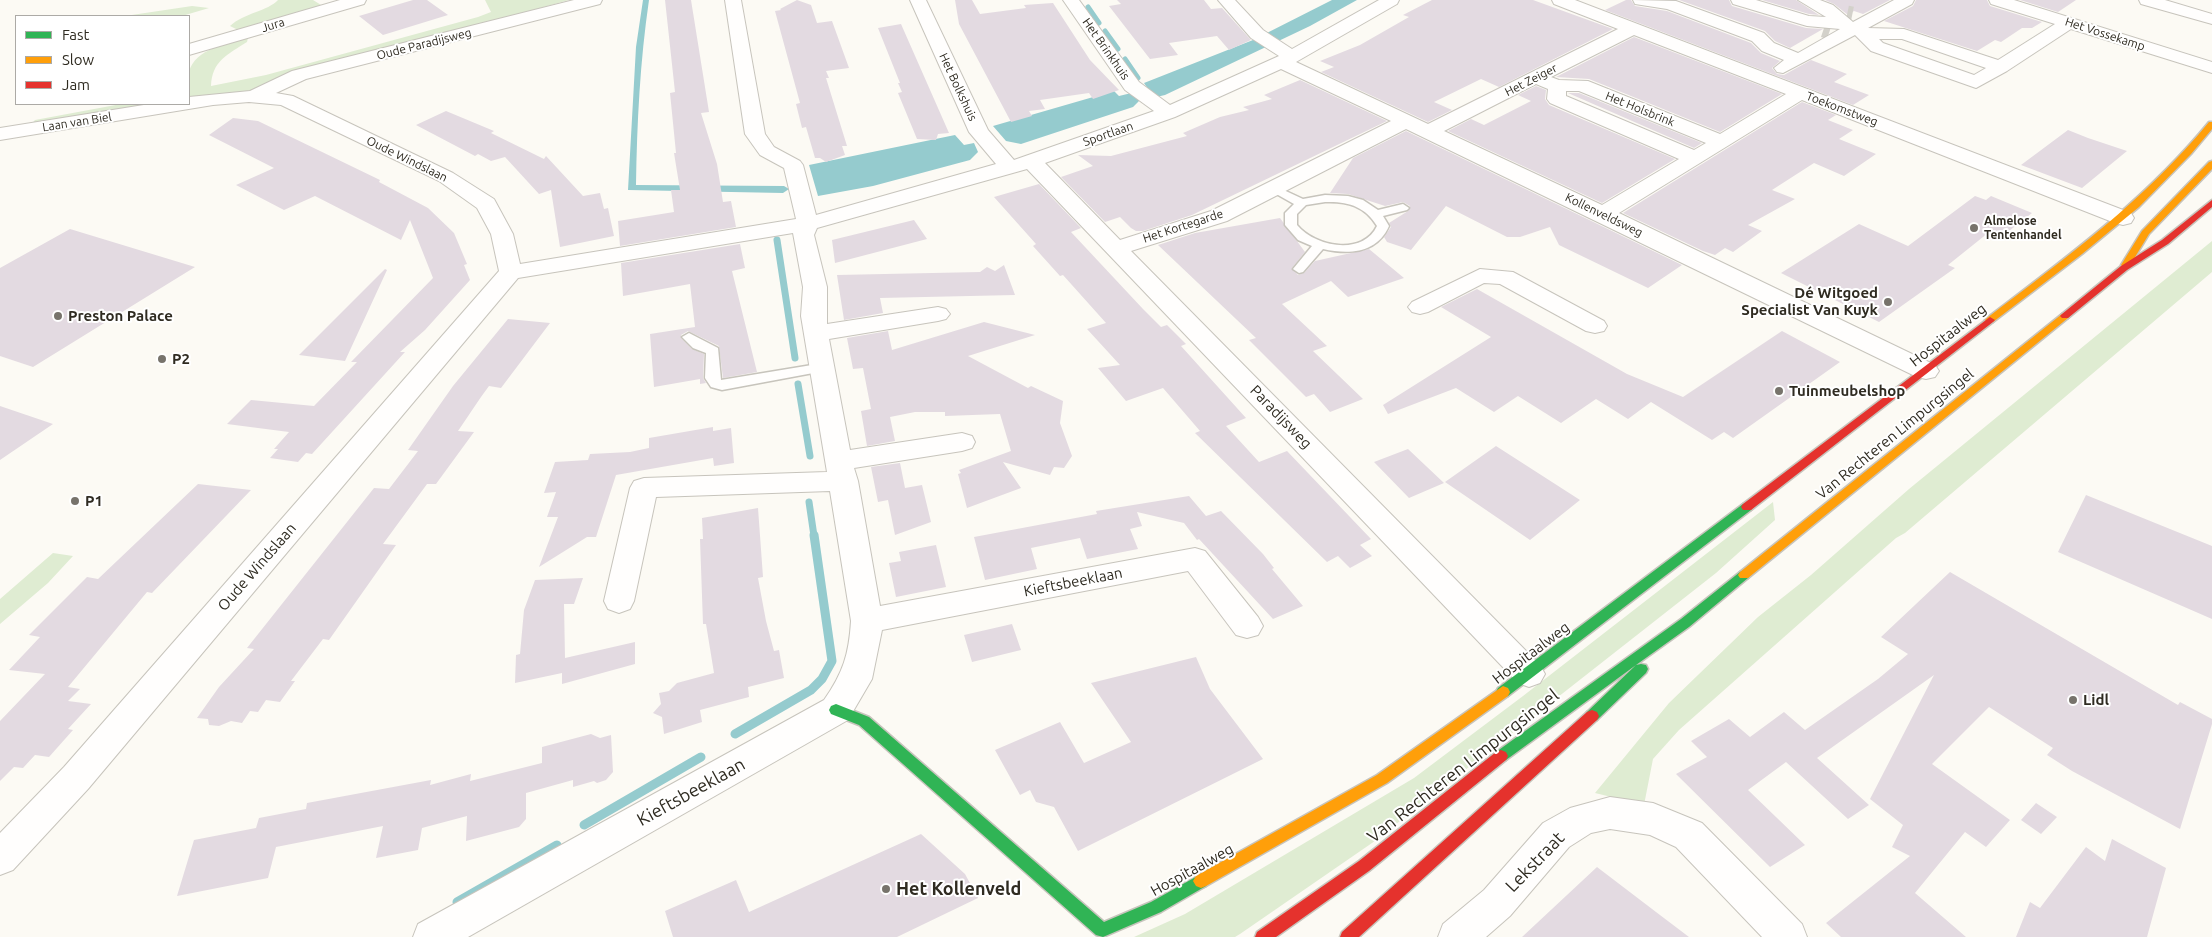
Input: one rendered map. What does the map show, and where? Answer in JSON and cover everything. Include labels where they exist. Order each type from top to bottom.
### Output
[{"type":"main road","name":"Hospitaalweg","points":[[836,710],[864,721],[1102,930],[1156,907],[1382,779],[1529,674],[2123,218],[2196,144],[2210,126]]},
{"type":"main road","name":"Van Rechteren Limpurgsingel","points":[[2124,268],[2145,233],[2212,164]]},
{"type":"main road","name":"Van Rechteren Limpurgsingel","points":[[1263,937],[1364,866],[1522,739],[1685,622],[2124,268],[2165,242],[2212,203]]},
{"type":"main road","name":"Van Rechteren Limpurgsingel","points":[[1348,937],[1609,701],[1685,622]]},
{"type":"street","name":"Jura","points":[[190,50],[358,0]]},
{"type":"street","name":"Oude Paradijsweg","points":[[257,95],[299,75],[594,0]]},
{"type":"street","points":[[510,272],[808,224],[793,165],[767,151],[755,134],[733,0]]},
{"type":"street","name":"Het Bolkshuis","points":[[918,0],[979,132],[993,149],[1020,164]]},
{"type":"street","name":"Het Brinkhuis","points":[[1071,0],[1132,86],[1149,101],[1168,113]]},
{"type":"street","name":"Kollenveldsweg","points":[[1226,0],[1257,34],[1282,55],[1406,120],[1926,371]]},
{"type":"street","name":"Sportlaan","points":[[808,224],[1020,164],[1168,113],[1390,0]]},
{"type":"street","points":[[1641,0],[1670,5],[1713,20],[1758,37],[1768,46],[1798,59]]},
{"type":"street","points":[[1806,0],[1826,8],[1847,26],[1877,47],[1976,82],[2069,23]]},
{"type":"street","points":[[1765,80],[1847,26],[1906,0]]},
{"type":"street","name":"Het Vossekamp","points":[[1997,0],[2212,68]]},
{"type":"street","points":[[2147,0],[2212,19]]},
{"type":"street","points":[[1713,20],[1746,1],[1807,21],[1897,31],[2001,67]]},
{"type":"street","name":"Toekomstweg","points":[[1577,2],[1633,28],[2123,218]]},
{"type":"street","name":"Het Zeiger","points":[[1429,131],[1633,28]]},
{"type":"street","name":"Het Holsbrink","points":[[1535,78],[1557,86],[1581,85],[1722,142]]},
{"type":"street","name":"Het Holsbrink","points":[[1557,86],[1557,99],[1695,158]]},
{"type":"street","points":[[1603,214],[1801,93]]},
{"type":"street","points":[[190,103],[257,95]]},
{"type":"street","name":"Oude Windslaan","points":[[0,858],[82,770],[510,272],[502,234],[486,204],[446,177],[286,100],[257,95]]},
{"type":"street","name":"Laan van Biel","points":[[0,134],[161,106]]},
{"type":"street","name":"Het Kortegarde","points":[[1117,248],[1220,216],[1406,120]]},
{"type":"street","name":"Paradijsweg","points":[[1020,164],[1117,248],[1529,674]]},
{"type":"street","name":"Kieftsbeeklaan","points":[[446,931],[836,710],[856,680],[866,640],[867,621],[814,316],[814,287],[803,235],[808,224]]},
{"type":"street","points":[[1420,307],[1480,276],[1505,277],[1595,326]]},
{"type":"street","points":[[817,333],[938,314]]},
{"type":"street","points":[[619,601],[644,488],[842,471],[962,442]]},
{"type":"street","name":"Kieftsbeeklaan","points":[[867,621],[1195,559],[1247,626]]},
{"type":"street","name":"Lekstraat","points":[[1457,937],[1497,903],[1556,835],[1583,819],[1610,813],[1654,819],[1689,835],[1788,937]]},
{"type":"lane","points":[[1275,189],[1302,203]]},
{"type":"lane","points":[[1334,197],[1351,200],[1366,206],[1378,214],[1383,226],[1378,237],[1363,245],[1343,248],[1320,246],[1302,237],[1291,225],[1291,213],[1302,203],[1316,199],[1334,197]]},
{"type":"lane","points":[[1378,214],[1403,208]]},
{"type":"lane","points":[[1300,269],[1320,246]]},
{"type":"lane","points":[[689,336],[698,345],[712,352],[712,378],[716,384],[722,385],[824,368]]},
{"type":"green space","points":[[278,0],[313,0],[326,8],[242,32],[230,26],[242,18],[274,4]]},
{"type":"green space","points":[[485,0],[569,0],[283,79],[259,90],[190,99],[190,69],[192,64],[205,52],[222,45],[248,38],[247,42],[227,55],[214,70],[211,86],[266,75],[491,12]]},
{"type":"green space","points":[[192,6],[209,8],[185,15],[132,15]]},
{"type":"green space","points":[[116,105],[154,105],[26,130],[35,120]]},
{"type":"green space","points":[[2212,241],[2212,272],[1905,533],[1896,538],[1679,730],[1653,759],[1644,805],[1595,793],[1669,703],[1758,617],[1811,575],[1909,489]]},
{"type":"green space","points":[[1773,502],[1775,520],[1716,573],[1372,843],[1240,934],[1235,937],[1134,937],[1185,914],[1414,778]]},
{"type":"green space","points":[[53,553],[73,556],[48,583],[0,624],[0,599]]},
{"type":"water","points":[[643,0],[649,0],[643,46],[636,185],[784,186],[789,189],[783,193],[628,190],[636,47]]},
{"type":"water","points":[[1332,0],[1357,0],[1310,26],[1165,95],[1139,101],[1133,107],[1021,144],[1006,141],[993,126],[1114,91],[1119,96],[1148,89],[1144,83],[1253,40]]},
{"type":"water","points":[[955,135],[964,145],[974,143],[978,152],[970,160],[873,186],[818,196],[809,165]]},
{"type":"building","points":[[413,0],[427,0],[448,15],[383,35],[359,16]]},
{"type":"building","points":[[665,0],[691,0],[709,112],[701,113],[717,164],[723,202],[731,201],[736,227],[620,246],[618,221],[674,212],[671,190],[680,190],[674,153],[676,153],[670,93],[675,92]]},
{"type":"building","points":[[797,0],[811,5],[817,23],[832,21],[849,68],[826,71],[829,78],[826,78],[847,146],[842,146],[845,155],[826,162],[820,158],[815,158],[806,127],[802,128],[796,104],[800,103],[775,11],[781,10]]},
{"type":"building","points":[[955,0],[972,0],[980,14],[1026,8],[1024,5],[1053,3],[1090,60],[1119,90],[1093,99],[1089,93],[1040,100],[1045,109],[1029,111],[1032,116],[1011,122],[959,24]]},
{"type":"building","points":[[1117,0],[1204,0],[1211,9],[1222,8],[1251,40],[1229,50],[1217,36],[1169,43],[1178,55],[1150,59],[1109,6],[1121,4]]},
{"type":"building","points":[[1432,0],[1533,0],[1613,29],[1499,87],[1481,79],[1434,102],[1452,110],[1428,122],[1321,72],[1334,67],[1320,61],[1360,45],[1409,17],[1403,15]]},
{"type":"building","points":[[1626,0],[1631,0],[1635,6],[1667,11],[1751,43],[1761,53],[1780,61],[1772,68],[1777,74],[1784,75],[1811,60],[1847,74],[1834,82],[1869,95],[1853,105],[1605,10]]},
{"type":"building","points":[[1679,0],[1729,0],[1732,6],[1806,28],[1823,29],[1790,48],[1775,41],[1765,31]]},
{"type":"building","points":[[1762,0],[1796,0],[1819,15],[1809,14]]},
{"type":"building","points":[[1825,0],[1890,0],[1863,14],[1854,11],[1848,15],[1834,4]]},
{"type":"building","points":[[1916,0],[1987,0],[1990,6],[2042,22],[2032,28],[2022,28],[2001,42],[1995,40],[1977,51],[1884,21],[1913,6]]},
{"type":"building","points":[[2020,0],[2076,0],[2058,12]]},
{"type":"building","points":[[901,24],[949,133],[938,134],[936,140],[917,139],[898,93],[902,92],[898,83],[900,83],[878,28]]},
{"type":"building","points":[[1634,37],[1782,94],[1720,132],[1589,79],[1556,77]]},
{"type":"building","points":[[1300,80],[1387,121],[1192,215],[1143,231],[1136,231],[1131,228],[1120,217],[1105,222],[1061,177],[1093,166],[1078,155],[1111,156],[1187,136],[1183,133],[1220,117],[1249,110],[1243,107],[1272,99],[1264,95]]},
{"type":"building","points":[[1536,86],[1546,90],[1545,99],[1549,105],[1675,159],[1602,203],[1448,131],[1471,119],[1484,125],[1531,101],[1518,95]]},
{"type":"building","points":[[1568,93],[1579,93],[1702,143],[1694,148]]},
{"type":"building","points":[[1802,102],[1836,115],[1828,120],[1853,130],[1839,139],[1876,154],[1844,176],[1814,163],[1772,190],[1795,199],[1748,225],[1762,231],[1733,252],[1725,248],[1715,255],[1703,251],[1623,213]]},
{"type":"building","points":[[446,111],[494,131],[491,133],[544,159],[546,156],[583,196],[600,193],[604,209],[608,208],[614,236],[560,247],[551,190],[539,194],[505,157],[491,161],[478,154],[475,156],[416,125]]},
{"type":"building","points":[[233,118],[258,121],[380,180],[379,182],[428,208],[454,233],[467,264],[464,265],[470,280],[425,330],[400,352],[405,352],[312,454],[306,453],[298,462],[270,458],[278,449],[274,449],[289,432],[227,424],[251,400],[314,406],[357,362],[351,362],[433,278],[410,220],[401,240],[315,196],[284,210],[236,185],[274,168],[209,135]]},
{"type":"building","points":[[2068,130],[2127,151],[2082,188],[2021,165]]},
{"type":"building","points":[[1406,131],[1682,265],[1648,288],[1559,245],[1550,227],[1520,237],[1507,237],[1446,206],[1411,250],[1387,242],[1384,237],[1391,227],[1389,223],[1408,211],[1410,206],[1403,202],[1385,206],[1348,194],[1330,193],[1353,158]]},
{"type":"building","points":[[1039,184],[1081,228],[1071,232],[1161,327],[1167,325],[1186,344],[1181,346],[1246,418],[1226,426],[1259,462],[1287,451],[1371,539],[1360,545],[1372,556],[1350,568],[1338,556],[1327,562],[1195,433],[1200,431],[1163,388],[1126,401],[1098,368],[1120,365],[1087,329],[1106,323],[1063,275],[1060,276],[1033,246],[1036,244],[994,197]]},
{"type":"building","points":[[1975,196],[1986,200],[1991,196],[2032,213],[2000,238],[1988,233],[1948,265],[1955,268],[1879,322],[1781,273],[1859,224],[1908,246]]},
{"type":"building","points":[[1280,218],[1305,252],[1292,268],[1298,275],[1304,273],[1315,261],[1369,249],[1404,278],[1348,297],[1331,281],[1282,304],[1327,346],[1313,351],[1363,399],[1330,412],[1314,394],[1306,397],[1249,340],[1256,338],[1158,245],[1195,233]]},
{"type":"building","points":[[914,220],[927,239],[835,263],[832,240]]},
{"type":"building","name":"Preston Palace","points":[[70,229],[195,267],[33,367],[0,356],[0,268]]},
{"type":"building","points":[[740,244],[745,268],[732,271],[757,372],[723,378],[719,346],[688,331],[681,335],[681,338],[692,349],[704,354],[703,378],[706,383],[700,384],[700,379],[654,387],[650,334],[695,327],[690,284],[623,296],[621,263]]},
{"type":"building","points":[[1004,265],[1015,295],[880,298],[883,313],[844,320],[837,275],[980,272],[987,267],[995,271]]},
{"type":"building","points":[[385,269],[387,270],[345,361],[299,355]]},
{"type":"building","points":[[1477,289],[1627,374],[1683,397],[1782,331],[1840,362],[1733,438],[1724,432],[1712,440],[1651,402],[1628,419],[1596,399],[1561,423],[1518,396],[1494,412],[1456,388],[1388,414],[1383,405],[1491,337],[1441,307]]},
{"type":"building","points":[[508,319],[550,323],[501,388],[489,386],[481,397],[458,431],[474,432],[436,484],[427,484],[383,544],[396,545],[329,640],[323,639],[291,681],[295,681],[280,702],[266,700],[258,712],[250,711],[242,723],[231,721],[219,726],[209,725],[208,719],[197,718],[219,687],[254,649],[247,648],[374,488],[389,489],[418,451],[408,450],[453,386]]},
{"type":"building","points":[[984,322],[1035,335],[968,356],[1028,388],[1031,386],[1063,401],[1060,423],[1072,456],[1064,468],[1054,467],[1050,475],[1003,462],[1021,488],[967,508],[958,474],[961,473],[959,470],[1011,451],[1000,414],[945,416],[945,412],[915,412],[890,417],[895,441],[867,446],[861,411],[871,409],[863,368],[853,369],[847,338],[888,331],[892,350]]},
{"type":"building","points":[[0,406],[53,424],[0,460]]},
{"type":"building","points":[[713,427],[713,431],[731,428],[734,463],[714,466],[713,458],[616,475],[596,537],[587,537],[539,567],[558,517],[547,517],[556,492],[544,493],[555,462],[588,460],[590,454],[630,452],[649,448],[649,438]]},
{"type":"building","points":[[1496,446],[1580,500],[1530,540],[1445,482]]},
{"type":"building","points":[[1408,449],[1444,483],[1409,498],[1374,462]]},
{"type":"building","points":[[900,463],[905,488],[922,485],[931,522],[895,535],[888,500],[878,502],[871,467]]},
{"type":"building","points":[[198,484],[251,490],[152,593],[147,592],[68,687],[80,689],[68,701],[91,704],[68,729],[73,730],[49,757],[35,755],[23,768],[14,767],[0,781],[0,721],[45,674],[9,670],[40,637],[29,635],[87,577],[98,579]]},
{"type":"building","points":[[2086,495],[2212,546],[2212,619],[2058,552]]},
{"type":"building","points":[[1189,496],[1206,516],[1221,511],[1263,554],[1274,568],[1272,569],[1303,606],[1273,619],[1199,539],[1197,540],[1184,523],[1137,512],[1142,526],[1130,529],[1138,549],[1087,559],[1080,538],[1031,548],[1037,569],[985,580],[974,537],[1097,514],[1096,511]]},
{"type":"building","points":[[758,508],[763,577],[758,578],[766,621],[774,651],[779,650],[784,678],[748,687],[749,697],[700,710],[702,722],[664,734],[662,717],[653,713],[661,704],[659,693],[669,691],[677,683],[714,673],[706,624],[703,624],[700,539],[703,539],[702,518]]},
{"type":"building","points":[[936,545],[946,587],[896,597],[889,563],[901,561],[899,552]]},
{"type":"building","points":[[1950,572],[2178,705],[2180,702],[2212,719],[2212,724],[2180,829],[2072,771],[2047,755],[2053,748],[1989,707],[1932,764],[2010,820],[1986,847],[1965,832],[1915,893],[1966,937],[1841,937],[1826,923],[1910,856],[1892,847],[1903,825],[1870,799],[1934,675],[1817,758],[1869,805],[1848,819],[1786,762],[1748,790],[1805,845],[1770,867],[1676,774],[1707,757],[1691,741],[1729,719],[1750,737],[1784,712],[1805,730],[1878,679],[1908,654],[1881,637]]},
{"type":"building","points":[[583,578],[574,604],[564,604],[565,658],[635,642],[635,664],[562,684],[562,673],[515,683],[516,655],[520,654],[524,610],[535,580]]},
{"type":"building","points":[[1012,624],[1021,650],[972,662],[964,635]]},
{"type":"building","points":[[1196,657],[1210,689],[1263,759],[1078,851],[1054,807],[1036,802],[1030,790],[1020,795],[995,750],[1060,722],[1084,763],[1131,742],[1091,683]]},
{"type":"building","points":[[591,734],[600,738],[611,735],[613,772],[606,780],[597,783],[594,781],[573,787],[573,780],[526,793],[526,819],[519,827],[466,841],[467,816],[422,828],[418,850],[376,858],[383,826],[276,847],[268,878],[177,896],[194,840],[256,828],[259,818],[306,809],[307,803],[431,780],[430,785],[471,774],[470,781],[542,763],[542,747]]},
{"type":"building","points":[[2036,803],[2057,817],[2041,834],[2021,820]]},
{"type":"building","name":"Het Kollenveld","points":[[921,834],[965,874],[978,898],[897,937],[673,937],[665,911],[736,880],[749,912]]},
{"type":"building","points":[[2112,839],[2166,868],[2147,937],[2016,937],[2030,902],[2040,908],[2086,847],[2105,861]]},
{"type":"building","points":[[1597,867],[1656,912],[1689,937],[1522,937]]},
{"type":"waterway","points":[[1088,7],[1099,23]]},
{"type":"waterway","points":[[1105,31],[1118,49]]},
{"type":"waterway","points":[[1125,59],[1138,78]]},
{"type":"waterway","points":[[777,240],[795,358]]},
{"type":"waterway","points":[[798,384],[810,456]]},
{"type":"waterway","points":[[809,502],[814,536]]},
{"type":"waterway","points":[[735,734],[811,690],[822,679],[832,661],[814,535]]},
{"type":"waterway","points":[[584,825],[701,757]]},
{"type":"waterway","points":[[457,902],[557,845]]},
{"type":"tunnel","points":[[1847,15],[1852,16]]},
{"type":"tunnel","points":[[1824,28],[1830,30]]},
{"type":"traffic: fast","points":[[1503,692],[1747,507]]},
{"type":"traffic: fast","points":[[1501,756],[1685,623],[1744,575]]},
{"type":"traffic: fast","points":[[1592,716],[1641,669]]},
{"type":"traffic: fast","points":[[836,710],[864,721],[1102,930],[1156,907],[1201,881]]},
{"type":"traffic: slow","points":[[1990,320],[2079,252],[2136,205],[2163,180],[2212,124]]},
{"type":"traffic: slow","points":[[2126,265],[2145,233],[2212,164]]},
{"type":"traffic: slow","points":[[1744,575],[2065,316]]},
{"type":"traffic: slow","points":[[1201,881],[1382,779],[1503,692]]},
{"type":"traffic: jam","points":[[2065,316],[2124,268],[2165,242],[2212,203]]},
{"type":"traffic: jam","points":[[1747,507],[1990,320]]},
{"type":"traffic: jam","points":[[1348,937],[1592,716]]},
{"type":"traffic: jam","points":[[1263,937],[1364,866],[1501,756]]},
{"type":"place","name":"Almelose Tentenhandel","points":[[1974,228]]},
{"type":"place","name":"Dé Witgoed Specialist Van Kuyk","points":[[1888,302]]},
{"type":"place","name":"Preston Palace","points":[[58,316]]},
{"type":"place","name":"P2","points":[[162,359]]},
{"type":"place","name":"Tuinmeubelshop","points":[[1779,391]]},
{"type":"place","name":"P1","points":[[75,501]]},
{"type":"place","name":"Lidl","points":[[2073,700]]},
{"type":"place","name":"Het Kollenveld","points":[[886,889]]}]
